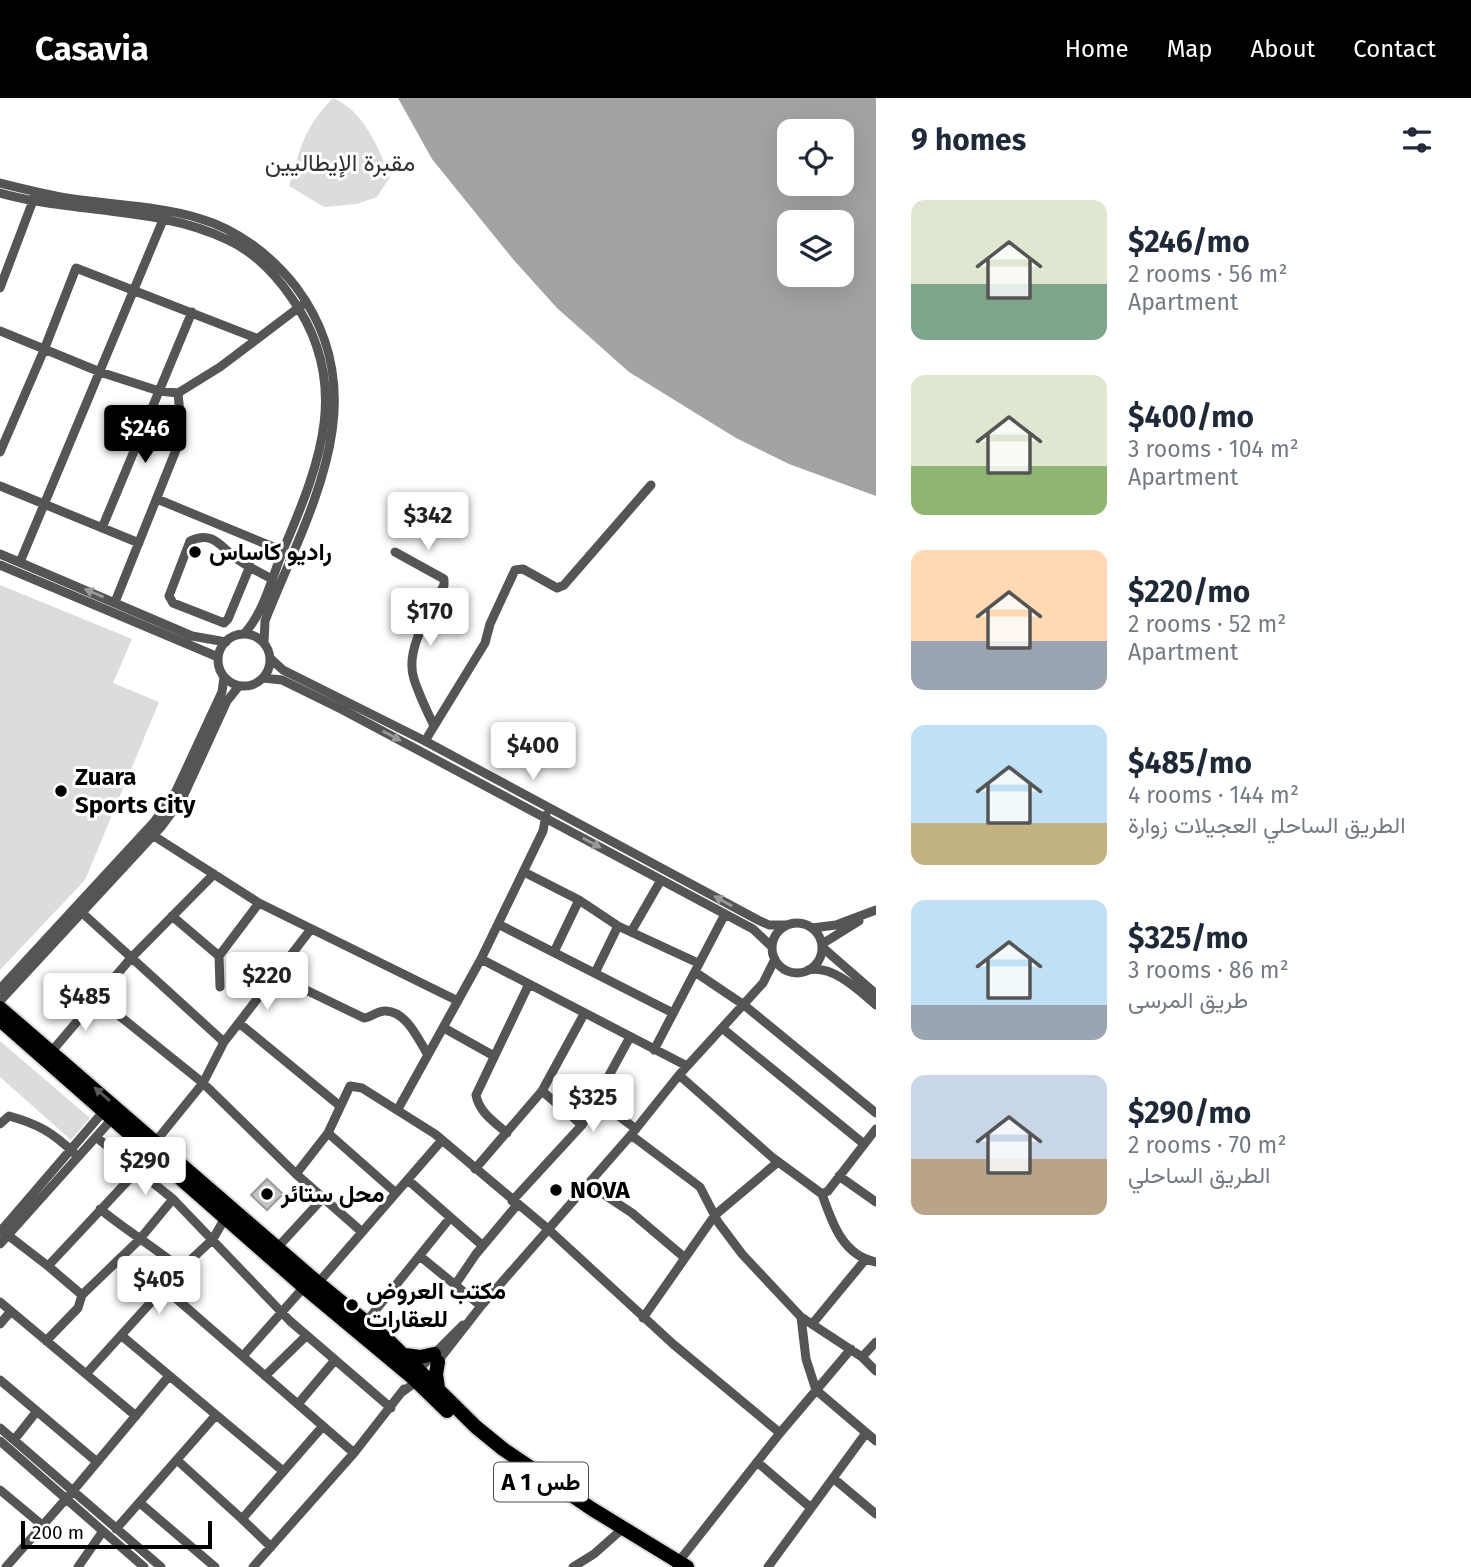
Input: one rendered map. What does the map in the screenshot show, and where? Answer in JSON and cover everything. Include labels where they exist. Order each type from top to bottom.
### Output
[{"type":"highway","name":"A 1 طس","points":[[0,1008],[277,1248],[311,1285],[366,1322],[405,1355],[418,1375],[456,1418],[530,1475],[679,1566]]},
{"type":"highway","name":"A 1 طس","points":[[0,1020],[225,1218],[311,1285],[418,1375],[438,1388],[503,1449],[679,1566]]},
{"type":"highway","points":[[405,1355],[436,1358],[438,1388]]},
{"type":"street","points":[[0,183],[171,212],[210,222],[255,247],[272,260],[324,339],[334,389],[332,442],[253,624],[244,634],[226,642],[192,636],[115,603],[41,576],[0,565]]},
{"type":"street","points":[[0,288],[4,267],[33,202],[35,191]]},
{"type":"street","points":[[0,193],[33,202],[192,225],[233,242],[278,279],[302,305]]},
{"type":"street","points":[[20,562],[163,220]]},
{"type":"street","points":[[0,452],[76,268],[257,338]]},
{"type":"street","points":[[0,331],[100,372],[159,391],[178,393],[220,367],[302,305]]},
{"type":"street","points":[[102,528],[192,313]]},
{"type":"street","points":[[115,603],[180,435],[178,393]]},
{"type":"street","points":[[319,471],[265,621],[264,643],[270,658],[283,670],[425,741],[769,925],[799,923],[812,928],[836,925],[876,911]]},
{"type":"street","points":[[425,741],[485,643],[489,624],[516,570],[523,569],[557,587],[564,585],[652,485]]},
{"type":"street","points":[[0,486],[139,544]]},
{"type":"street","points":[[157,499],[283,551]]},
{"type":"street","points":[[250,566],[228,620],[224,622],[173,603],[169,596],[190,541],[196,538],[212,538],[220,542],[232,555],[272,579]]},
{"type":"street","points":[[395,552],[444,579],[444,585],[415,643],[413,658],[412,677],[434,726]]},
{"type":"street","points":[[0,554],[20,562],[41,576],[218,657]]},
{"type":"street","points":[[244,634],[264,643]]},
{"type":"street","points":[[0,1001],[175,801],[222,692],[224,677],[218,657],[226,642]]},
{"type":"street","points":[[224,677],[239,686],[256,683],[269,669],[270,658]]},
{"type":"street","points":[[263,678],[289,683],[760,933],[772,947],[775,959],[787,970]]},
{"type":"street","points":[[0,989],[154,836],[227,701],[239,686]]},
{"type":"street","points":[[398,1109],[481,959],[543,831],[549,807]]},
{"type":"street","points":[[154,836],[259,903],[458,1001]]},
{"type":"street","points":[[524,872],[579,900],[618,926],[696,968],[876,1113]]},
{"type":"street","points":[[52,1051],[131,958],[214,874]]},
{"type":"street","points":[[631,932],[661,880]]},
{"type":"street","points":[[554,952],[579,900]]},
{"type":"street","points":[[220,987],[219,956],[259,903]]},
{"type":"street","points":[[79,910],[224,1042]]},
{"type":"street","points":[[806,971],[815,965],[822,946],[876,911]]},
{"type":"street","points":[[654,1050],[725,914]]},
{"type":"street","points":[[172,916],[219,956]]},
{"type":"street","points":[[498,923],[673,1013]]},
{"type":"street","points":[[772,947],[774,939],[786,925]]},
{"type":"street","points":[[595,973],[618,926]]},
{"type":"street","points":[[812,928],[822,946],[876,994]]},
{"type":"street","points":[[156,1141],[203,1083],[224,1042],[311,929]]},
{"type":"street","points":[[481,959],[687,1066]]},
{"type":"street","points":[[253,1567],[354,1452],[401,1393],[436,1358],[633,1132],[679,1075],[744,1005],[763,982],[775,959]]},
{"type":"street","points":[[763,982],[787,970],[821,970],[844,979],[876,1005]]},
{"type":"street","points":[[277,976],[364,1018],[382,1010],[390,1011],[408,1021],[428,1055]]},
{"type":"street","points":[[507,1133],[486,1114],[477,1100],[478,1088],[529,984]]},
{"type":"street","points":[[96,997],[203,1083],[296,1174],[362,1232]]},
{"type":"street","points":[[475,1169],[542,1091],[584,1013]]},
{"type":"street","points":[[239,1023],[341,1106]]},
{"type":"street","points":[[444,1028],[494,1056]]},
{"type":"street","points":[[722,1028],[864,1144]]},
{"type":"street","points":[[455,1285],[515,1203],[582,1125],[630,1037]]},
{"type":"street","points":[[679,1075],[778,1162],[822,1194],[829,1216],[844,1242],[855,1254],[876,1262]]},
{"type":"street","points":[[296,1174],[328,1133],[350,1086],[355,1085],[398,1109],[442,1140],[548,1229],[643,1318],[780,1433]]},
{"type":"street","points":[[542,1091],[582,1125]]},
{"type":"street","points":[[597,1100],[700,1187],[715,1215],[742,1254],[801,1317],[863,1357],[876,1371]]},
{"type":"street","points":[[0,1124],[9,1116],[42,1127],[55,1134],[74,1153]]},
{"type":"street","points":[[74,1153],[96,1137],[108,1116]]},
{"type":"street","points":[[82,1295],[48,1266],[2,1234],[108,1116]]},
{"type":"street","points":[[822,1194],[828,1191],[876,1129]]},
{"type":"street","points":[[328,1133],[396,1193]]},
{"type":"street","points":[[96,1137],[136,1172],[173,1199],[306,1336],[391,1408]]},
{"type":"street","points":[[243,1356],[362,1232],[442,1140]]},
{"type":"street","points":[[643,1318],[715,1215],[778,1162]]},
{"type":"street","points":[[48,1266],[136,1172]]},
{"type":"street","points":[[839,1176],[876,1202]]},
{"type":"street","points":[[408,1180],[483,1246]]},
{"type":"street","points":[[588,1184],[632,1213],[685,1258]]},
{"type":"street","points":[[277,1248],[323,1198]]},
{"type":"street","points":[[46,1340],[78,1308],[82,1295],[139,1240],[173,1199]]},
{"type":"street","points":[[100,1209],[139,1240],[147,1241],[181,1269]]},
{"type":"street","points":[[86,1374],[181,1269],[213,1239],[225,1218]]},
{"type":"street","points":[[366,1322],[450,1218]]},
{"type":"street","points":[[421,1257],[481,1307]]},
{"type":"street","points":[[813,1323],[865,1260]]},
{"type":"street","points":[[164,1288],[354,1452]]},
{"type":"street","points":[[0,1302],[136,1416]]},
{"type":"street","points":[[0,1324],[12,1311]]},
{"type":"street","points":[[801,1317],[807,1359],[816,1390],[876,1441]]},
{"type":"street","points":[[122,1336],[283,1471]]},
{"type":"street","points":[[265,1376],[306,1336]]},
{"type":"street","points":[[863,1357],[876,1342]]},
{"type":"street","points":[[679,1566],[757,1462],[851,1349]]},
{"type":"street","points":[[298,1405],[335,1360]]},
{"type":"street","points":[[6,1567],[169,1376]]},
{"type":"street","points":[[0,1380],[97,1462]]},
{"type":"street","points":[[14,1440],[37,1411]]},
{"type":"street","points":[[116,1529],[216,1415]]},
{"type":"street","points":[[242,1519],[323,1426]]},
{"type":"street","points":[[0,1428],[103,1531],[144,1567]]},
{"type":"street","points":[[768,1567],[866,1433]]},
{"type":"street","points":[[0,1441],[69,1496],[116,1529],[161,1567]]},
{"type":"street","points":[[177,1460],[271,1548]]},
{"type":"street","points":[[757,1462],[811,1508]]},
{"type":"street","points":[[833,1478],[876,1514]]},
{"type":"street","points":[[0,1490],[42,1525]]},
{"type":"street","points":[[140,1503],[215,1567]]},
{"type":"street","points":[[78,1567],[103,1531]]},
{"type":"street","points":[[573,1567],[594,1554],[620,1531]]},
{"type":"green space","name":"مقبرة الإيطاليين","points":[[333,98],[353,111],[369,131],[390,177],[377,197],[357,204],[324,207],[289,186],[309,129]]},
{"type":"green space","name":"Zuara Sports City","points":[[0,585],[132,639],[113,683],[159,702],[85,880],[0,970]]},
{"type":"green space","points":[[0,1041],[90,1118],[71,1140],[0,1077]]},
{"type":"shaded area","points":[[398,98],[876,98],[876,496],[789,464],[736,438],[629,372],[557,308],[512,258],[432,159]]},
{"type":"building","name":"محل ستائر","points":[[267,1179],[283,1194],[267,1210],[251,1195]]},
{"type":"place","name":"راديو كاساس","points":[[195,552]]},
{"type":"place","name":"Zuara Sports City","points":[[61,791]]},
{"type":"place","name":"NOVA","points":[[556,1190]]},
{"type":"place","name":"محل ستائر","points":[[267,1194]]},
{"type":"place","name":"مكتب العروض للعقارات","points":[[352,1305]]}]
